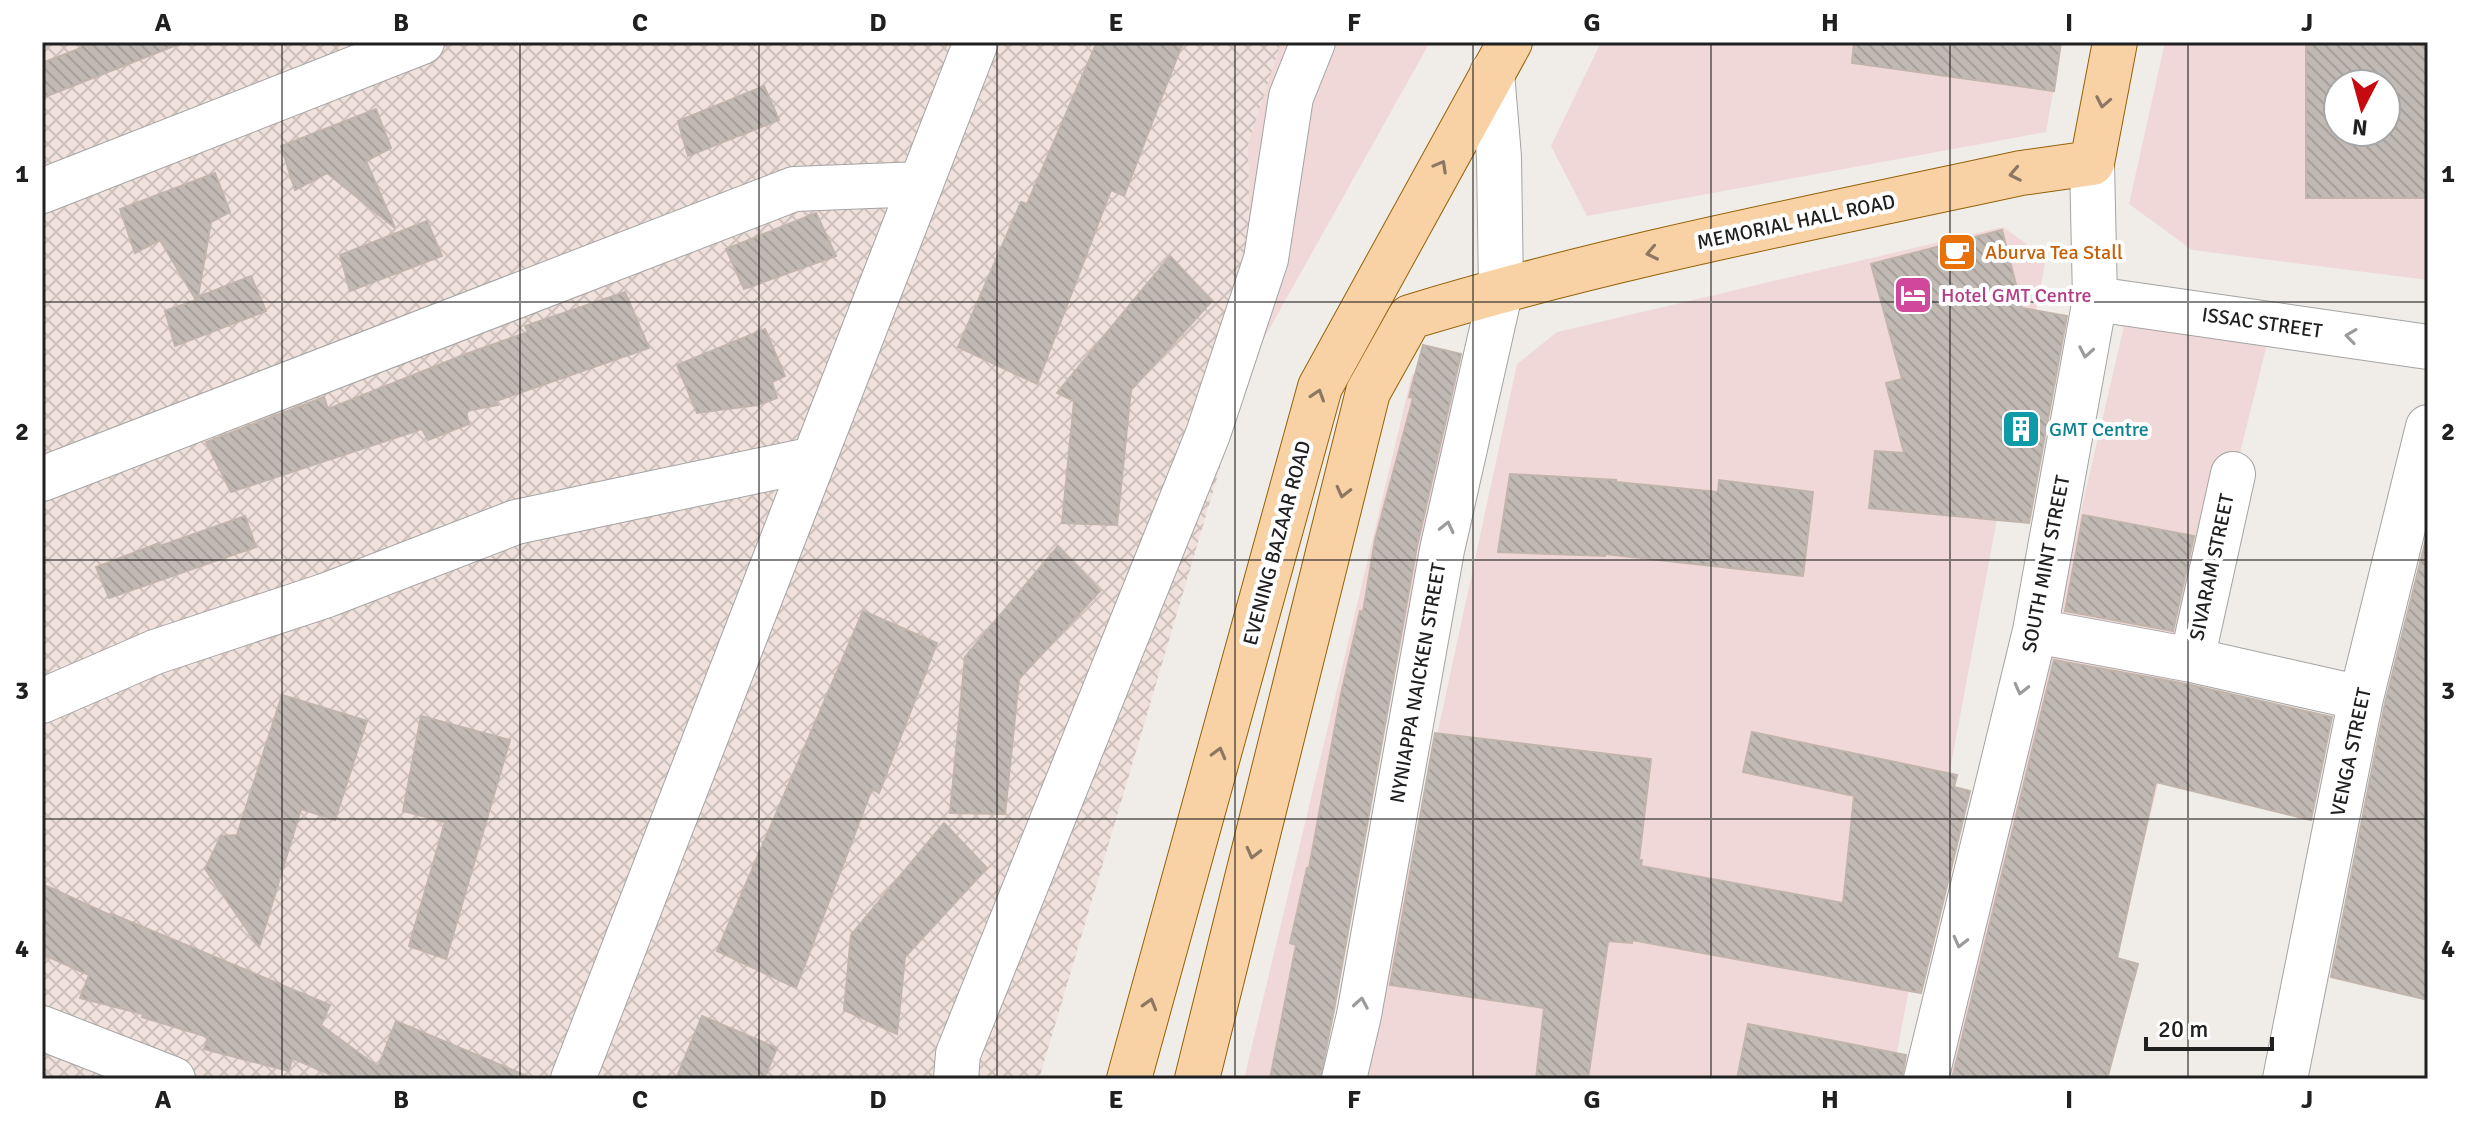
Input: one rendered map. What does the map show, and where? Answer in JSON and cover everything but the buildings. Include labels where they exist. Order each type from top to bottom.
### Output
[{"type":"main road","name":"SOUTH MINT STREET","points":[[2092,163],[2115,42]]},
{"type":"main road","name":"EVENING BAZAAR ROAD","points":[[1129,1079],[1320,387],[1501,58]]},
{"type":"main road","name":"MEMORIAL HALL ROAD","points":[[1237,915],[1368,392],[1410,317],[1501,289],[1609,262],[2021,173],[2092,163]]},
{"type":"main road","points":[[1178,901],[1237,915],[1197,1079]]},
{"type":"street","points":[[42,191],[422,42]]},
{"type":"street","points":[[573,1079],[976,42]]},
{"type":"street","points":[[956,1079],[958,1054],[1208,434],[1266,259],[1291,97],[1313,42]]},
{"type":"street","points":[[1501,58],[1501,289]]},
{"type":"street","name":"SOUTH MINT STREET","points":[[1926,1079],[2035,631],[2095,299],[2092,163]]},
{"type":"street","points":[[42,479],[794,189],[921,184]]},
{"type":"street","name":"NYNIAPPA NAICKEN STREET","points":[[1344,1079],[1359,1015],[1442,550],[1501,289]]},
{"type":"street","name":"ISSAC STREET","points":[[2095,299],[2428,347]]},
{"type":"street","name":"VENGA STREET","points":[[2285,1079],[2361,698],[2428,427]]},
{"type":"street","points":[[42,701],[155,652],[327,595],[516,522],[814,459]]},
{"type":"street","name":"SIVARAM STREET","points":[[2192,660],[2233,474]]},
{"type":"street","points":[[2035,631],[2192,660],[2361,698]]},
{"type":"street","points":[[42,1028],[173,1079]]},
{"type":"shaded area","points":[[42,42],[1281,42],[1248,145],[1252,360],[1039,1079],[42,1079]]},
{"type":"shaded area","points":[[1281,42],[1430,42],[1252,360],[1248,145]]},
{"type":"shaded area","points":[[1601,42],[2062,42],[2046,132],[1587,216],[1551,146]]},
{"type":"shaded area","points":[[2165,42],[2428,42],[2428,280],[2192,250],[2129,204]]},
{"type":"shaded area","points":[[2003,227],[2046,258],[1892,1079],[1363,1079],[1517,364],[1557,332]]},
{"type":"shaded area","points":[[2133,287],[2276,308],[2085,1079],[1949,1079]]},
{"type":"shaded area","points":[[1412,374],[1460,381],[1305,1079],[1244,1079]]},
{"type":"place","name":"Aburva Tea Stall","points":[[1957,252]]},
{"type":"place","name":"Hotel GMT Centre","points":[[1913,295]]},
{"type":"place","name":"GMT Centre","points":[[2021,429]]}]
